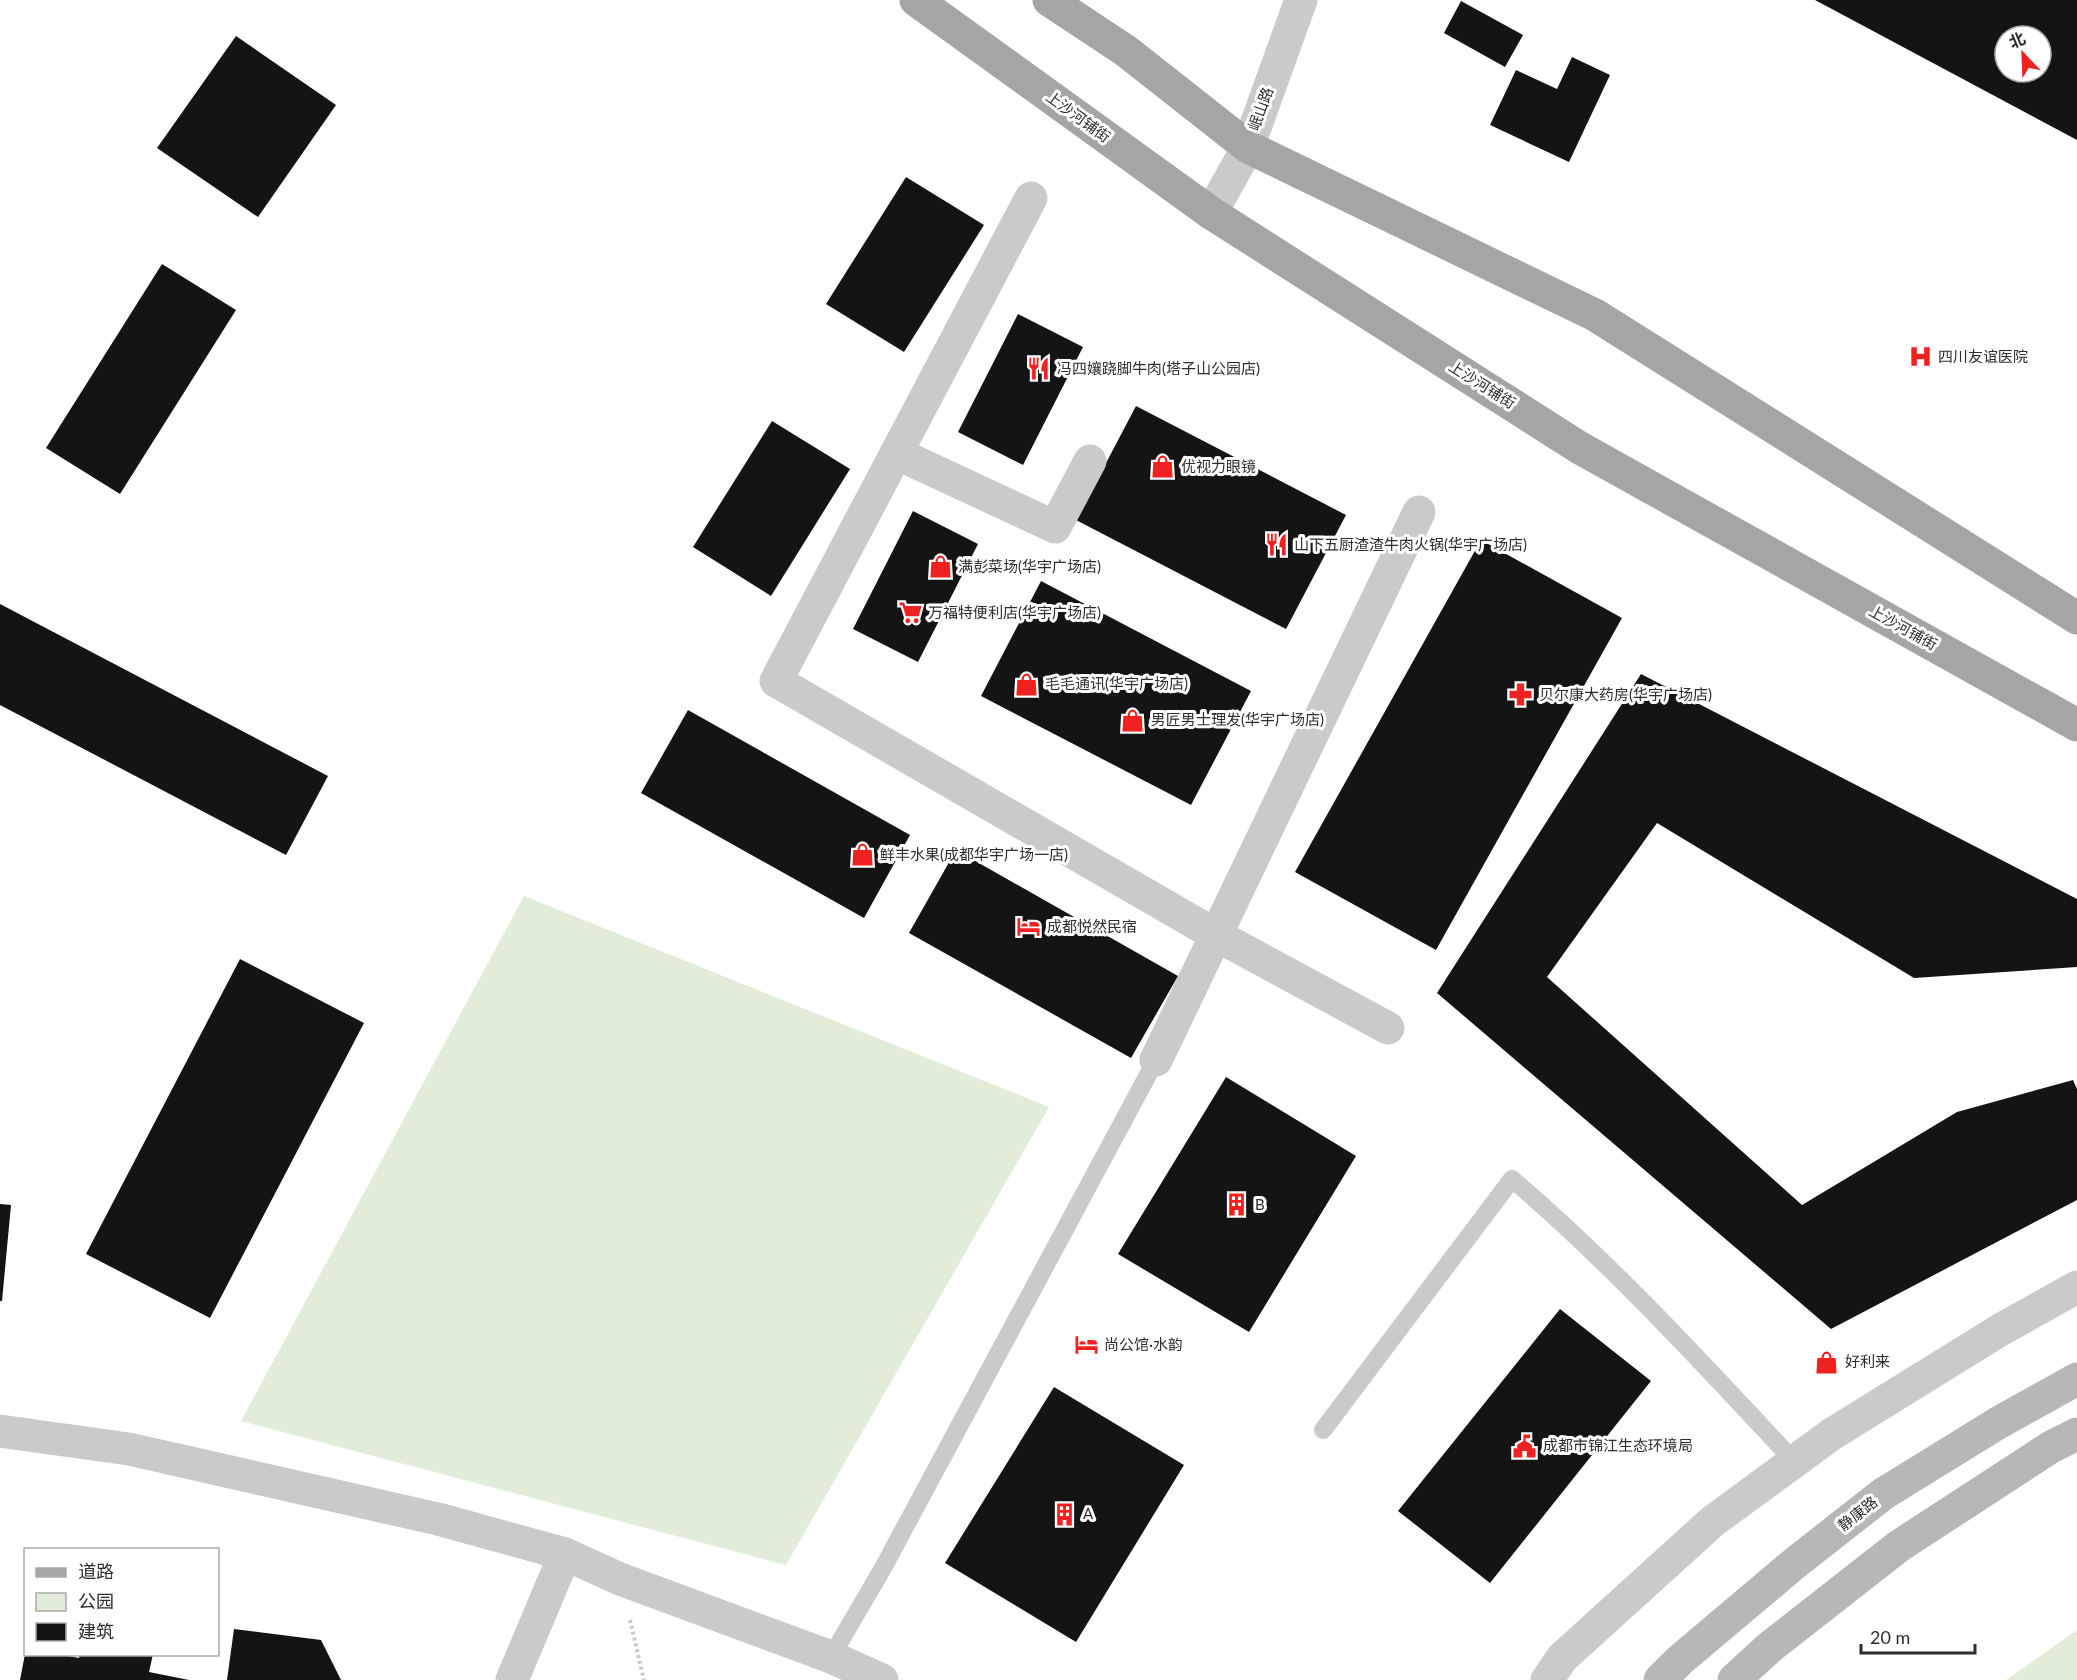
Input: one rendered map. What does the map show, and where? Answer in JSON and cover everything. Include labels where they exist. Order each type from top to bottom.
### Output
[{"type":"main road","name":"上沙河铺街","points":[[916,0],[1212,213],[1580,447],[2077,725]]},
{"type":"main road","points":[[1049,0],[1126,51],[1248,147],[1595,315],[2077,618]]},
{"type":"main road","name":"静康路","points":[[1660,1680],[1680,1660],[1777,1578],[1883,1494],[1998,1423],[2077,1378]]},
{"type":"main road","points":[[1734,1680],[1770,1647],[1899,1546],[2051,1447],[2077,1434]]},
{"type":"street","name":"岷山路","points":[[1212,213],[1248,147],[1301,0]]},
{"type":"street","points":[[1031,198],[776,681],[1216,935],[1388,1028]]},
{"type":"street","points":[[896,453],[1055,526],[1090,461]]},
{"type":"street","points":[[1156,1060],[1419,512]]},
{"type":"street","points":[[1547,1680],[1562,1658],[1713,1521],[1832,1434],[1980,1342],[2077,1287]]},
{"type":"street","points":[[0,1431],[129,1449],[438,1519],[565,1554],[620,1579],[831,1657],[882,1680]]},
{"type":"street","points":[[512,1680],[565,1554]]},
{"type":"lane","points":[[831,1657],[883,1568],[1156,1060]]},
{"type":"lane","points":[[1323,1430],[1512,1179],[1573,1232],[1693,1353],[1794,1461]]},
{"type":"path","points":[[620,1579],[644,1680]]},
{"type":"green space","points":[[524,896],[1049,1107],[786,1565],[241,1421]]},
{"type":"green space","points":[[2077,1630],[2077,1680],[2006,1680]]},
{"type":"building","points":[[1815,0],[2077,0],[2077,140]]},
{"type":"building","points":[[1461,1],[1523,35],[1505,67],[1444,33]]},
{"type":"building","points":[[236,36],[336,105],[258,217],[157,148]]},
{"type":"building","points":[[1572,57],[1610,75],[1569,162],[1490,125],[1516,70],[1557,89]]},
{"type":"building","points":[[906,177],[984,225],[904,352],[826,304]]},
{"type":"building","points":[[162,264],[236,310],[120,494],[46,448]]},
{"type":"building","points":[[1018,314],[1083,347],[1023,465],[958,432]]},
{"type":"building","points":[[1136,406],[1346,515],[1286,629],[1076,520]]},
{"type":"building","points":[[772,421],[850,469],[771,596],[693,547]]},
{"type":"building","points":[[913,511],[978,544],[918,662],[853,629]]},
{"type":"building","points":[[1481,540],[1622,618],[1436,950],[1295,872]]},
{"type":"building","points":[[1041,581],[1251,691],[1191,805],[981,696]]},
{"type":"building","points":[[0,604],[328,776],[286,855],[0,705]]},
{"type":"building","points":[[1641,674],[2077,899],[2077,967],[1914,978],[1657,823],[1547,977],[1802,1205],[1957,1112],[2073,1080],[2077,1089],[2077,1200],[1831,1329],[1437,993]]},
{"type":"building","points":[[688,710],[910,835],[864,918],[641,793]]},
{"type":"building","points":[[956,850],[1178,976],[1131,1058],[909,933]]},
{"type":"building","points":[[240,959],[364,1023],[210,1318],[86,1254]]},
{"type":"building","name":"B","points":[[1226,1077],[1356,1156],[1249,1332],[1118,1254]]},
{"type":"building","points":[[0,1204],[11,1205],[2,1301],[0,1301]]},
{"type":"building","name":"成都市锦江生态环境局","points":[[1560,1309],[1651,1381],[1490,1583],[1398,1511]]},
{"type":"building","name":"A","points":[[1054,1387],[1184,1465],[1076,1642],[945,1563]]},
{"type":"building","points":[[234,1629],[321,1640],[341,1680],[227,1680]]},
{"type":"building","points":[[25,1656],[79,1658],[80,1656],[153,1656],[149,1672],[189,1680],[20,1680]]},
{"type":"place","name":"四川友谊医院","points":[[1920,357]]},
{"type":"place","name":"冯四孃跷脚牛肉(塔子山公园店)","points":[[1039,369]]},
{"type":"place","name":"优视力眼镜","points":[[1163,467]]},
{"type":"place","name":"山下五厨渣渣牛肉火锅(华宇广场店)","points":[[1276,545]]},
{"type":"place","name":"满彭菜场(华宇广场店)","points":[[940,567]]},
{"type":"place","name":"万福特便利店(华宇广场店)","points":[[910,613]]},
{"type":"place","name":"毛毛通讯(华宇广场店)","points":[[1027,684]]},
{"type":"place","name":"贝尔康大药房(华宇广场店)","points":[[1521,695]]},
{"type":"place","name":"男匠男士理发(华宇广场店)","points":[[1133,720]]},
{"type":"place","name":"鲜丰水果(成都华宇广场一店)","points":[[862,855]]},
{"type":"place","name":"成都悦然民宿","points":[[1029,927]]},
{"type":"place","name":"B","points":[[1237,1205]]},
{"type":"place","name":"尚公馆·水韵","points":[[1086,1345]]},
{"type":"place","name":"好利来","points":[[1827,1362]]},
{"type":"place","name":"成都市锦江生态环境局","points":[[1525,1446]]},
{"type":"place","name":"A","points":[[1065,1514]]}]
